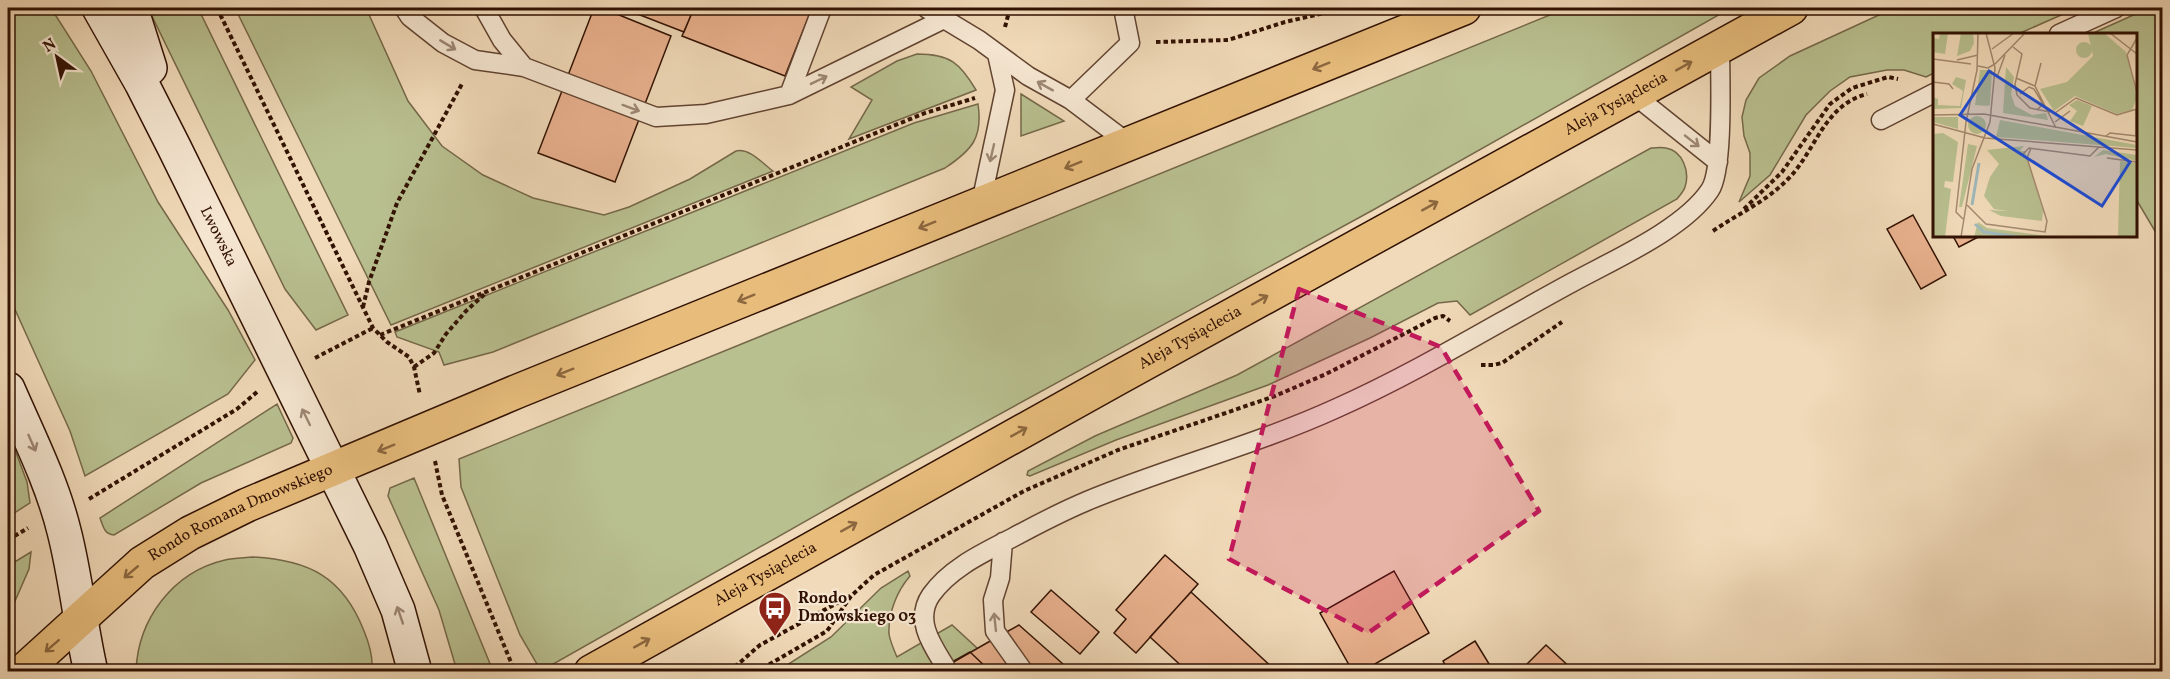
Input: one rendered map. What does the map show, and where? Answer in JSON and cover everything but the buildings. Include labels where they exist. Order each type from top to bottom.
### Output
[{"type":"main road","name":"Lwowska","points":[[99,8],[137,74],[174,147],[332,469]]},
{"type":"main road","points":[[131,8],[174,147]]},
{"type":"main road","points":[[332,469],[1464,8]]},
{"type":"main road","name":"Aleja Tysiąclecia","points":[[591,672],[1791,8]]},
{"type":"main road","points":[[8,389],[59,513],[72,568],[91,672]]},
{"type":"main road","name":"Rondo Romana Dmowskiego","points":[[81,620],[142,563],[190,532],[332,469],[370,545],[398,609],[415,672]]},
{"type":"main road","points":[[22,672],[81,620]]},
{"type":"lane","points":[[404,8],[410,17],[443,43],[475,60],[524,68],[656,117],[706,114],[789,95],[944,19]]},
{"type":"lane","points":[[484,8],[502,40],[524,68]]},
{"type":"lane","points":[[501,8],[499,18],[502,40]]},
{"type":"lane","points":[[789,95],[822,8]]},
{"type":"lane","points":[[926,8],[1028,76],[1071,100],[1128,143]]},
{"type":"lane","points":[[1071,100],[1130,43],[1123,8]]},
{"type":"lane","points":[[2061,33],[2116,8]]},
{"type":"lane","points":[[945,666],[926,634],[924,615],[929,598],[945,578],[1003,542],[1090,500],[1253,443],[1340,407],[1627,253],[1684,219],[1699,205],[1713,186],[1718,162],[1720,46]]},
{"type":"lane","points":[[981,203],[1005,90],[997,54]]},
{"type":"lane","points":[[1633,94],[1718,162]]},
{"type":"lane","points":[[1881,120],[1929,96]]},
{"type":"lane","points":[[1003,542],[1000,578],[993,600],[995,631],[1024,672]]},
{"type":"path","points":[[217,8],[373,328],[409,357],[415,370],[434,353],[466,310],[488,291]]},
{"type":"path","points":[[1130,43],[1228,40],[1285,22],[1346,8]]},
{"type":"path","points":[[363,308],[369,282],[397,203],[475,60]]},
{"type":"path","points":[[1900,80],[1888,77],[1852,88],[1830,104],[1782,172],[1739,214],[1765,200],[1791,176],[1827,121],[1845,104],[1858,97],[1887,90],[1929,96]]},
{"type":"path","points":[[380,335],[925,113],[1005,90]]},
{"type":"path","points":[[1426,322],[1443,316],[1449,318],[1453,327]]},
{"type":"path","points":[[336,347],[373,328]]},
{"type":"path","points":[[1478,364],[1502,363],[1543,336]]},
{"type":"path","points":[[93,497],[237,409],[260,389]]},
{"type":"path","points":[[436,469],[442,495],[515,672]]},
{"type":"path","points":[[8,540],[33,525]]},
{"type":"path","points":[[729,672],[760,645],[851,596]]},
{"type":"highlighted area","points":[[1299,289],[1441,347],[1539,511],[1368,633],[1229,559]]},
{"type":"green space","points":[[8,8],[51,8],[91,71],[158,202],[228,310],[255,360],[228,394],[85,476],[70,431],[8,294]]},
{"type":"green space","points":[[148,8],[198,8],[348,315],[316,330],[285,289]]},
{"type":"green space","points":[[235,8],[366,8],[408,101],[442,146],[483,175],[533,198],[604,215],[629,207],[690,179],[736,151],[751,154],[773,171],[391,325]]},
{"type":"green space","points":[[1567,8],[1731,8],[1373,210],[850,496],[541,671],[520,635],[461,487],[459,459]]},
{"type":"green space","points":[[1894,8],[2077,8],[2020,33],[1933,33],[1933,74],[1926,77],[1904,70],[1887,70],[1850,77],[1830,91],[1806,115],[1770,175],[1739,202],[1750,176],[1750,153],[1744,136],[1742,117],[1746,100],[1759,78],[1790,56]]},
{"type":"green space","points":[[2149,8],[2162,8],[2162,243],[2137,201],[2137,33],[2093,33]]},
{"type":"green space","points":[[917,54],[938,56],[953,62],[965,73],[976,90],[849,139],[872,100],[851,87],[897,61]]},
{"type":"green space","points":[[1021,94],[1064,121],[1021,136]]},
{"type":"green space","points":[[978,104],[979,126],[974,142],[969,149],[945,168],[493,352],[444,365],[439,352],[397,337],[395,332],[914,123]]},
{"type":"green space","points":[[1651,148],[1672,150],[1684,163],[1686,181],[1684,190],[1677,199],[1470,315],[1457,301],[1438,303],[1370,338],[1268,385],[1116,440],[1030,476],[1027,475],[1028,471],[1095,436],[1237,375]]},
{"type":"green space","points":[[277,404],[293,438],[291,443],[201,483],[114,535],[104,529],[100,518]]},
{"type":"green space","points":[[8,431],[27,482],[30,503],[8,517]]},
{"type":"green space","points":[[414,478],[493,671],[457,671],[439,610],[388,496],[390,488]]},
{"type":"green space","points":[[31,552],[29,569],[8,617],[8,566]]},
{"type":"green space","points":[[253,557],[291,562],[307,567],[334,585],[346,597],[364,631],[372,661],[372,671],[136,671],[143,633],[162,600],[175,587],[189,575],[206,566],[225,560]]},
{"type":"green space","points":[[908,571],[910,576],[897,595],[890,618],[889,634],[897,657],[952,625],[1002,671],[776,672],[831,637],[881,588]]},
{"type":"place","name":"Rondo Dmowskiego 03","points":[[775,637]]}]
